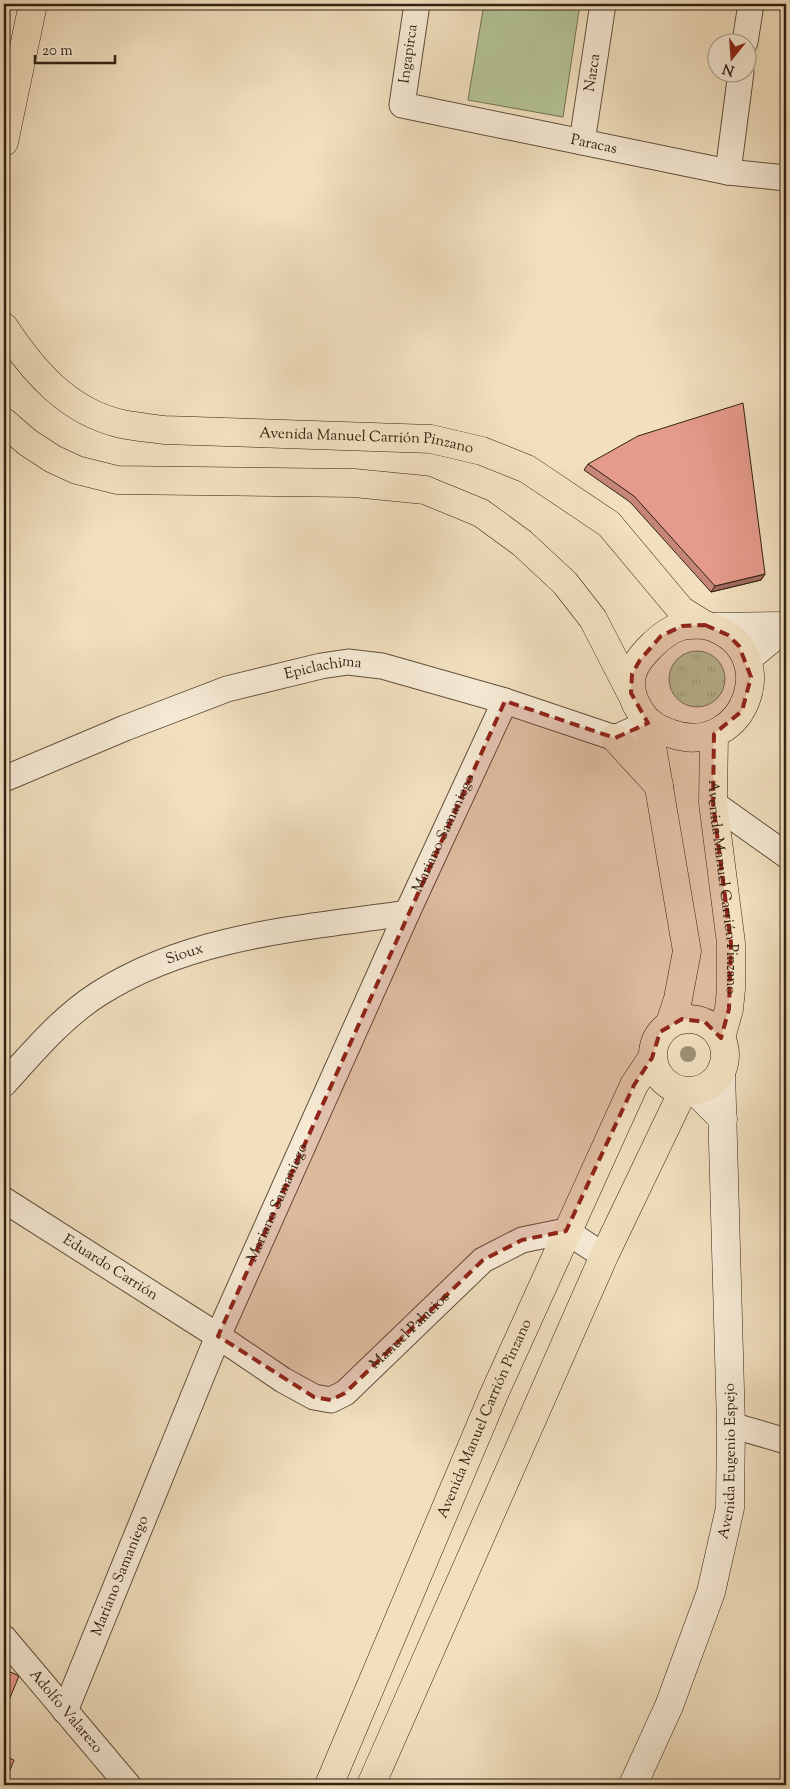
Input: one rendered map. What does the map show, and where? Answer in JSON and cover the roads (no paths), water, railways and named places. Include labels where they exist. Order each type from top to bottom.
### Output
[{"type":"main road","points":[[4,142],[33,4]]},
{"type":"main road","name":"Avenida Manuel Carrión Pinzano","points":[[4,327],[20,352],[48,384],[78,407],[121,424],[164,430],[431,439],[482,451],[527,469],[609,524],[681,610],[709,626]]},
{"type":"main road","points":[[4,422],[27,442],[53,459],[77,470],[117,480],[354,483],[425,490],[481,513],[522,543],[564,583],[593,619],[648,723],[687,951],[678,999],[670,1023]]},
{"type":"main road","points":[[632,693],[632,674],[640,660],[661,636],[682,626],[786,626]]},
{"type":"main road","points":[[648,723],[680,737],[714,734],[729,724],[742,711],[749,694],[751,677],[747,659],[734,640],[709,626]]},
{"type":"main road","points":[[747,659],[786,626]]},
{"type":"main road","name":"Avenida Manuel Carrión Pinzano","points":[[714,734],[713,803],[731,943],[729,1009],[721,1038]]},
{"type":"main road","points":[[615,738],[659,786]]},
{"type":"main road","points":[[371,1785],[604,1256],[689,1091],[706,1087],[722,1071],[725,1060],[721,1038],[710,1025],[694,1019],[682,1018],[670,1023],[656,1038],[652,1058],[655,1070],[662,1080],[672,1087],[689,1091],[723,1119]]},
{"type":"main road","name":"Avenida Manuel Carrión Pinzano","points":[[328,1785],[494,1394],[566,1231],[634,1085],[652,1058]]},
{"type":"main road","name":"Avenida Eugenio Espejo","points":[[633,1785],[669,1706],[711,1592],[730,1508],[730,1425],[722,1071]]},
{"type":"street","name":"Ingapirca","points":[[402,105],[417,4]]},
{"type":"street","name":"Nazca","points":[[582,142],[603,4]]},
{"type":"street","points":[[747,32],[751,4]]},
{"type":"street","points":[[728,172],[740,82]]},
{"type":"street","name":"Paracas","points":[[402,105],[728,172],[786,178]]},
{"type":"street","name":"Epiclachima","points":[[4,778],[125,728],[227,689],[321,666],[348,662],[382,666],[505,701],[615,738]]},
{"type":"street","name":"Mariano Samaniego","points":[[65,1711],[218,1336],[407,913],[505,701]]},
{"type":"street","points":[[615,738],[648,723]]},
{"type":"street","points":[[713,803],[786,855]]},
{"type":"street","name":"Sioux","points":[[4,1084],[46,1037],[100,993],[150,968],[203,948],[273,932],[407,913]]},
{"type":"street","name":"Eduardo Carrión","points":[[4,1200],[218,1336]]},
{"type":"street","points":[[566,1231],[604,1256]]},
{"type":"street","name":"Manuel Palacios","points":[[218,1336],[283,1380],[314,1397],[331,1400],[345,1393],[483,1260],[522,1240],[566,1231]]},
{"type":"street","points":[[730,1425],[786,1441]]},
{"type":"street","name":"Adolfo Valarezo","points":[[4,1638],[128,1785]]}]
